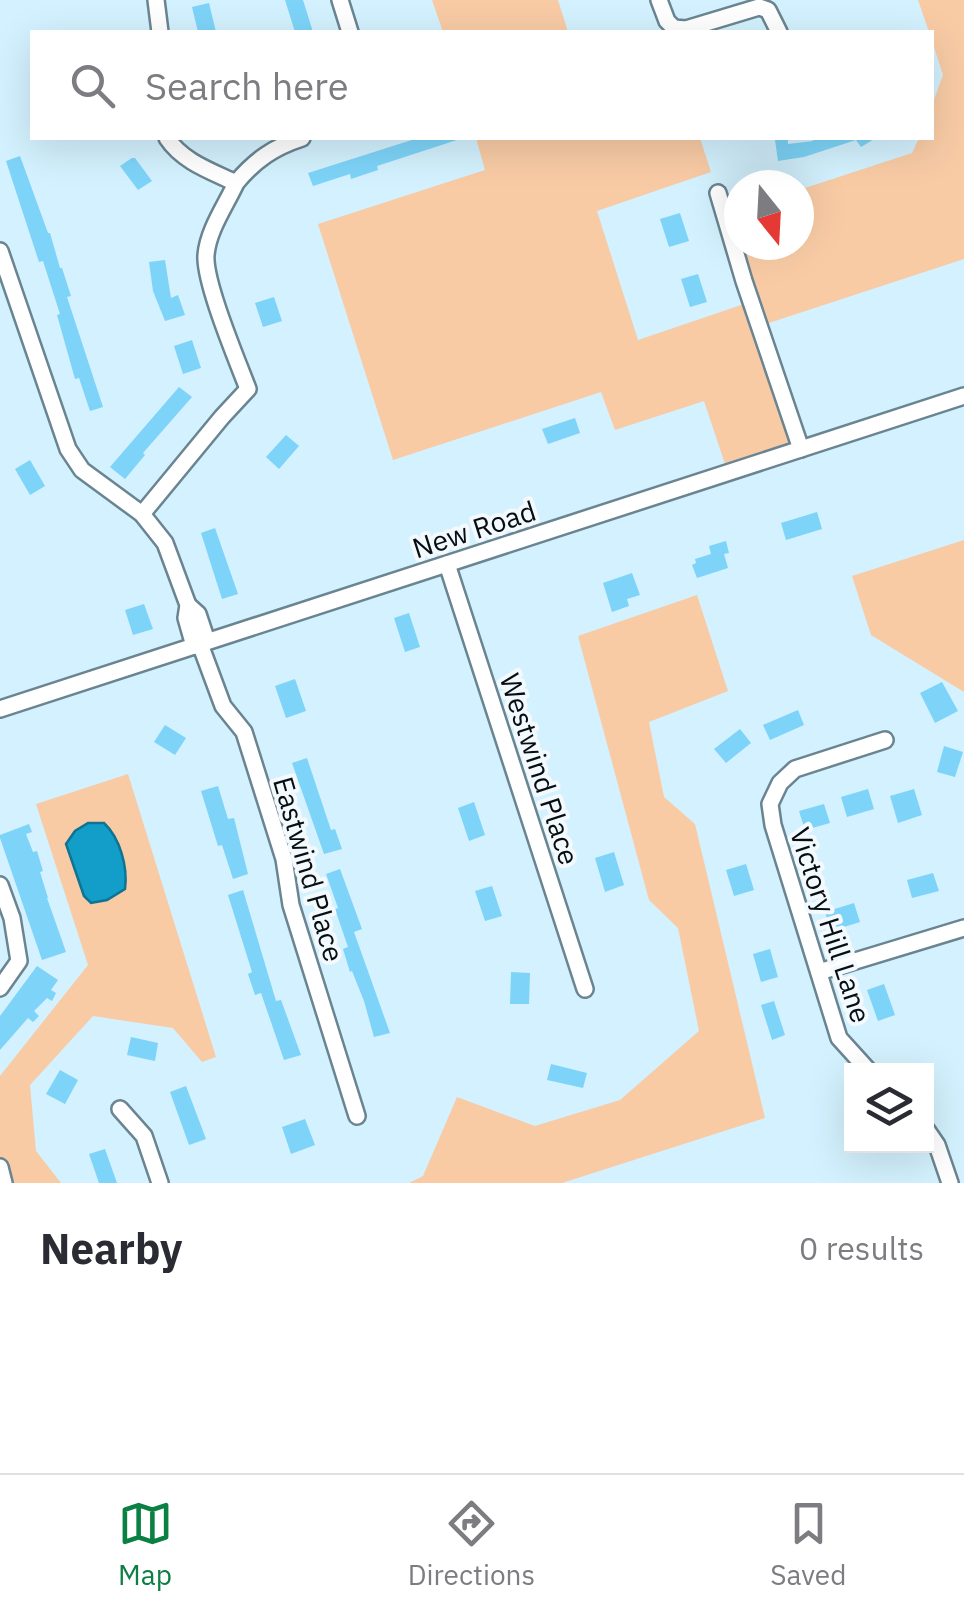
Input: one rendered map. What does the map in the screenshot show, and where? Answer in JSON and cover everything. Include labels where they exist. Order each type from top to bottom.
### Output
[{"type":"street","points":[[156,0],[160,30]]},
{"type":"street","points":[[340,0],[349,30]]},
{"type":"street","points":[[659,0],[674,28],[686,30],[759,7],[768,10],[777,30]]},
{"type":"street","points":[[168,140],[186,158],[236,183]]},
{"type":"street","points":[[142,514],[248,389],[206,265],[209,241],[236,183],[266,153],[295,140]]},
{"type":"street","points":[[718,193],[801,449]]},
{"type":"street","name":"Eastwind Place","points":[[0,251],[68,448],[82,470],[142,514],[165,543],[188,605],[186,618],[201,644],[222,706],[244,732],[284,859],[291,905],[356,1116]]},
{"type":"street","name":"New Road","points":[[0,709],[964,396]]},
{"type":"street","name":"Westwind Place","points":[[447,564],[585,989]]},
{"type":"street","name":"Victory Hill Lane","points":[[862,1063],[839,1038],[773,826],[770,804],[780,782],[795,769],[886,740]]},
{"type":"street","points":[[0,885],[12,918],[18,962],[0,988]]},
{"type":"street","points":[[819,972],[964,928]]},
{"type":"street","points":[[120,1109],[144,1136],[160,1183]]},
{"type":"street","points":[[934,1140],[950,1183]]},
{"type":"street","points":[[0,1168],[4,1183]]},
{"type":"shaded area","points":[[432,0],[558,0],[567,30],[442,30]]},
{"type":"shaded area","points":[[918,0],[964,0],[964,259],[760,326],[801,449],[728,473],[704,401],[615,430],[601,392],[393,460],[318,224],[485,170],[477,140],[701,140],[711,172],[597,211],[638,340],[750,302],[738,260],[814,260],[814,185],[912,153],[918,140],[934,140],[934,100],[943,75],[934,47],[934,30],[928,30]]},
{"type":"shaded area","points":[[964,540],[964,692],[871,635],[852,576]]},
{"type":"shaded area","points":[[697,595],[728,691],[649,722],[664,797],[695,824],[765,1118],[562,1183],[409,1183],[423,1176],[457,1097],[535,1126],[620,1100],[699,1031],[678,928],[649,900],[578,636]]},
{"type":"shaded area","points":[[128,774],[216,1057],[202,1062],[173,1028],[93,1016],[30,1085],[36,1151],[61,1183],[0,1183],[0,1076],[88,965],[36,804]],"holes":[[[112,831],[127,876],[84,896],[79,875]]]},
{"type":"water","points":[[88,823],[104,823],[114,837],[122,853],[126,880],[125,889],[107,900],[91,903],[84,896],[66,844],[75,831]]},
{"type":"building","points":[[285,0],[303,0],[312,30],[294,30]]},
{"type":"building","points":[[209,3],[216,30],[198,30],[192,7]]},
{"type":"building","points":[[412,140],[457,140],[377,166],[378,170],[351,179],[350,174],[313,186],[308,173]]},
{"type":"building","points":[[775,140],[788,140],[788,144],[856,140],[804,157],[778,161]]},
{"type":"building","points":[[20,156],[62,268],[71,296],[67,297],[103,407],[90,411],[79,378],[75,379],[57,315],[60,314],[6,161]]},
{"type":"building","points":[[132,158],[152,181],[138,190],[120,166]]},
{"type":"building","points":[[680,213],[689,241],[669,247],[660,219]]},
{"type":"building","points":[[165,260],[171,298],[178,295],[185,315],[165,321],[153,291],[149,262]]},
{"type":"building","points":[[698,274],[707,302],[690,307],[681,279]]},
{"type":"building","points":[[274,297],[282,321],[263,327],[255,303]]},
{"type":"building","points":[[192,340],[201,368],[183,374],[174,346]]},
{"type":"building","points":[[179,387],[192,397],[125,479],[110,467]]},
{"type":"building","points":[[575,418],[580,433],[548,444],[542,429]]},
{"type":"building","points":[[286,435],[299,446],[279,469],[266,457]]},
{"type":"building","points":[[30,460],[45,486],[30,495],[15,469]]},
{"type":"building","points":[[817,512],[822,529],[786,540],[781,523]]},
{"type":"building","points":[[215,528],[238,594],[222,599],[201,533]]},
{"type":"building","points":[[726,541],[728,568],[697,578],[692,565],[695,559],[711,554],[709,546]]},
{"type":"building","points":[[632,573],[640,595],[627,599],[629,606],[612,612],[603,583]]},
{"type":"building","points":[[144,604],[153,629],[133,635],[125,610]]},
{"type":"building","points":[[409,613],[420,647],[405,652],[394,618]]},
{"type":"building","points":[[295,679],[306,711],[286,718],[275,686]]},
{"type":"building","points":[[942,682],[958,711],[935,723],[920,693]]},
{"type":"building","points":[[798,710],[804,725],[770,740],[763,725]]},
{"type":"building","points":[[165,725],[186,738],[175,755],[154,742]]},
{"type":"building","points":[[740,729],[751,743],[726,763],[714,749]]},
{"type":"building","points":[[944,746],[963,752],[955,777],[937,772]]},
{"type":"building","points":[[307,758],[331,830],[335,829],[342,849],[324,854],[292,763]]},
{"type":"building","points":[[218,786],[228,819],[234,818],[248,874],[233,879],[201,791]]},
{"type":"building","points":[[868,789],[874,809],[847,817],[841,797]]},
{"type":"building","points":[[914,789],[922,815],[898,823],[890,796]]},
{"type":"building","points":[[474,802],[485,835],[469,841],[458,808]]},
{"type":"building","points":[[824,804],[830,823],[805,830],[799,811]]},
{"type":"building","points":[[29,824],[32,832],[26,834],[33,852],[37,851],[47,898],[66,952],[42,960],[0,838]]},
{"type":"building","points":[[614,852],[624,885],[605,892],[595,858]]},
{"type":"building","points":[[746,864],[754,890],[734,896],[726,870]]},
{"type":"building","points":[[340,869],[362,929],[354,932],[390,1033],[374,1037],[364,1001],[350,972],[343,949],[348,947],[326,874]]},
{"type":"building","points":[[933,873],[939,891],[912,898],[907,880]]},
{"type":"building","points":[[492,886],[502,916],[485,921],[475,891]]},
{"type":"building","points":[[243,890],[276,1001],[281,1000],[301,1055],[284,1060],[261,993],[255,995],[248,974],[252,972],[228,895]]},
{"type":"building","points":[[854,903],[860,922],[831,931],[825,912]]},
{"type":"building","points":[[770,949],[778,977],[761,982],[753,954]]},
{"type":"building","points":[[37,966],[58,980],[51,990],[56,993],[52,1001],[47,998],[34,1011],[39,1016],[33,1022],[28,1018],[0,1050],[0,1016]]},
{"type":"building","points":[[511,972],[530,973],[529,1004],[510,1004]]},
{"type":"building","points":[[884,984],[895,1015],[878,1021],[867,990]]},
{"type":"building","points":[[774,1001],[785,1035],[772,1040],[761,1005]]},
{"type":"building","points":[[131,1037],[158,1043],[155,1061],[127,1055]]},
{"type":"building","points":[[551,1064],[587,1073],[583,1088],[547,1080]]},
{"type":"building","points":[[60,1070],[78,1080],[65,1104],[46,1094]]},
{"type":"building","points":[[186,1086],[206,1139],[189,1145],[170,1092]]},
{"type":"building","points":[[305,1119],[315,1145],[291,1154],[282,1127]]},
{"type":"building","points":[[105,1149],[117,1183],[99,1183],[89,1154]]}]
